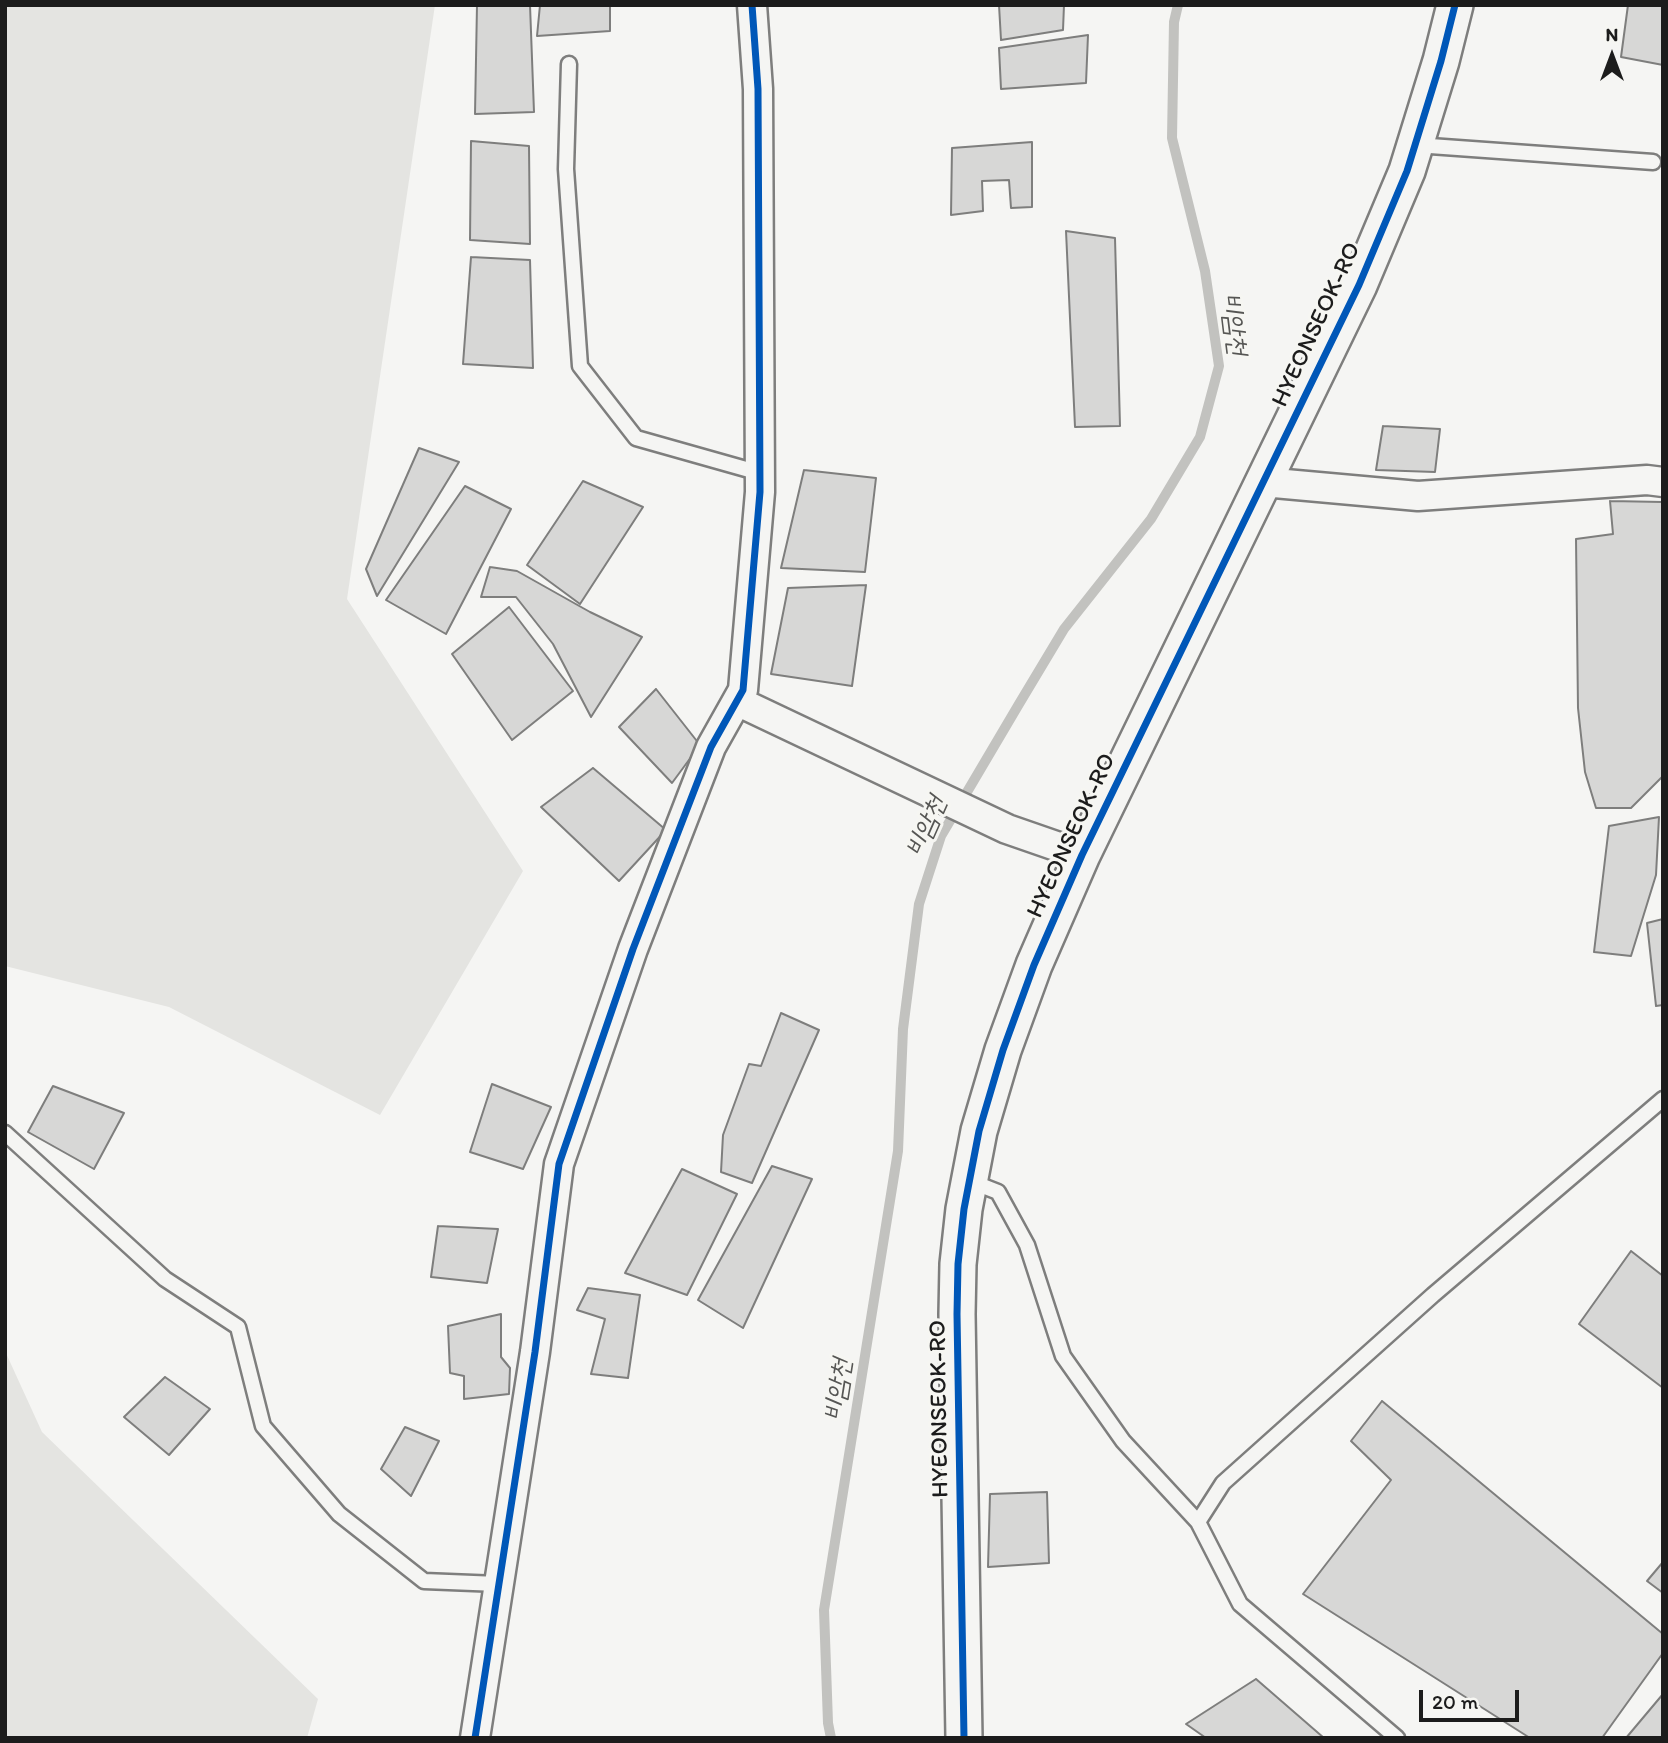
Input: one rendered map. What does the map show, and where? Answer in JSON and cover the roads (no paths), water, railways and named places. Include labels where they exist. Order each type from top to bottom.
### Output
[{"type":"street","points":[[475,1738],[535,1352],[559,1164],[643,923],[710,747],[743,690],[760,492],[758,89],[752,5]]},
{"type":"street","name":"HYEONSEOK-RO","points":[[964,1738],[958,1264],[979,1131],[1003,1050],[1034,965],[1083,855],[1359,285],[1407,172],[1455,5]]},
{"type":"street","points":[[1264,482],[1418,496],[1647,480],[1663,482]]},
{"type":"street","points":[[737,701],[1007,829],[1083,855]]},
{"type":"lane","points":[[569,64],[565,169],[580,366],[636,438],[760,473]]},
{"type":"lane","points":[[1415,145],[1653,162]]},
{"type":"lane","points":[[1198,1522],[1223,1483],[1433,1295],[1663,1099]]},
{"type":"lane","points":[[5,1133],[165,1279],[238,1327],[263,1426],[340,1514],[424,1581],[498,1584]]},
{"type":"lane","points":[[970,1181],[998,1192],[1027,1245],[1063,1356],[1123,1441],[1198,1522],[1240,1604],[1397,1738]]},
{"type":"waterway","name":"비암천","points":[[831,1738],[828,1723],[824,1610],[898,1151],[903,1029],[919,904],[941,836],[1064,629],[1151,519],[1200,437],[1219,366],[1205,271],[1172,138],[1174,22],[1178,5]]}]
